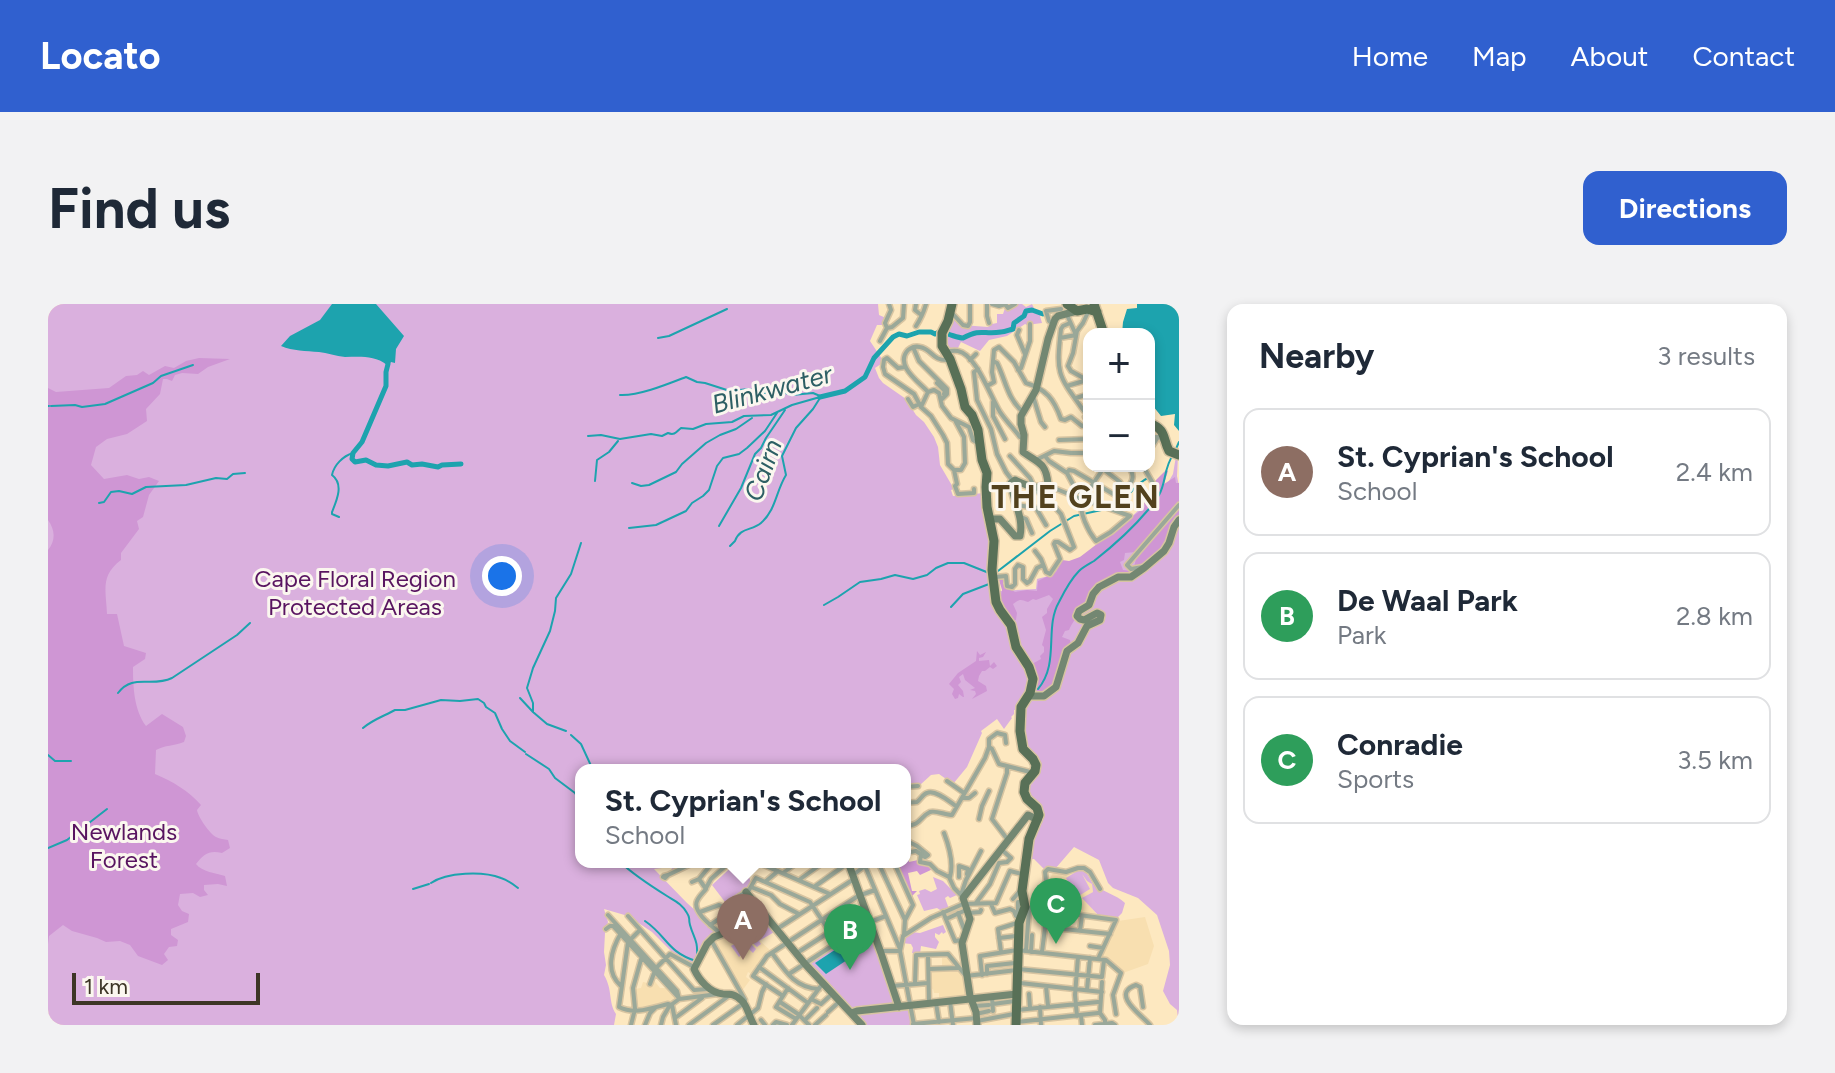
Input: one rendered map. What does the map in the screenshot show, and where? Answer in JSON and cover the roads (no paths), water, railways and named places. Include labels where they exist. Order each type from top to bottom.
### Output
[{"type":"main road","points":[[951,308],[941,338],[942,347],[961,389],[965,407],[977,426],[987,473],[986,490],[994,520],[992,566],[998,607],[1010,623],[1017,649],[1031,670],[1033,682],[1020,715],[1022,747],[1036,765],[1025,783],[1024,792],[1037,808],[1025,874],[1025,909],[1019,936],[1025,951],[1018,967],[1017,1011]]},
{"type":"main road","points":[[1068,309],[1093,308],[1101,328]]},
{"type":"main road","points":[[1155,427],[1162,431],[1175,453]]},
{"type":"street","points":[[880,341],[887,328],[885,323],[891,310],[889,304]]},
{"type":"street","points":[[887,328],[903,318],[904,304]]},
{"type":"street","points":[[916,304],[916,311],[920,314]]},
{"type":"street","points":[[916,326],[926,304]]},
{"type":"street","points":[[951,308],[967,326],[970,322],[970,304]]},
{"type":"street","points":[[989,323],[990,304],[1004,304],[1008,308],[1015,304]]},
{"type":"street","points":[[1083,377],[1069,368],[1078,328],[1093,308]]},
{"type":"street","points":[[1048,485],[1040,462],[1024,453],[1021,422],[1037,386],[1053,324],[1056,317],[1068,309],[1076,335]]},
{"type":"street","points":[[1070,323],[1061,327],[1058,366],[1061,378],[1083,407]]},
{"type":"street","points":[[1018,370],[1030,341],[1030,324]]},
{"type":"street","points":[[1017,332],[1026,355]]},
{"type":"street","points":[[1060,338],[1076,335]]},
{"type":"street","points":[[913,347],[919,361],[947,389],[943,398]]},
{"type":"street","points":[[928,392],[905,367],[906,354],[913,347],[922,347],[945,361],[948,351],[961,351],[978,369],[988,393],[1004,418],[1024,438]]},
{"type":"street","points":[[987,386],[994,382],[993,361],[995,349],[999,347],[1014,362],[1026,383],[1037,386],[1057,406],[1061,419],[1072,417],[1083,426]]},
{"type":"street","points":[[970,360],[976,354]]},
{"type":"street","points":[[905,367],[898,368],[887,358],[883,362],[885,373],[913,393],[945,438],[948,464],[954,470],[958,494],[974,493],[974,489]]},
{"type":"street","points":[[993,361],[1005,378],[1010,397],[1023,412]]},
{"type":"street","points":[[978,369],[974,372],[977,400],[990,425],[997,455],[1012,481]]},
{"type":"street","points":[[1067,386],[1083,381]]},
{"type":"street","points":[[937,383],[945,391],[943,408],[964,435],[966,461],[961,470],[954,470]]},
{"type":"street","points":[[928,392],[937,391],[943,398]]},
{"type":"street","points":[[920,406],[928,392]]},
{"type":"street","points":[[1033,396],[1045,427]]},
{"type":"street","points":[[1075,398],[1083,396]]},
{"type":"street","points":[[908,399],[913,407],[920,406]]},
{"type":"street","points":[[994,400],[993,416],[1005,439]]},
{"type":"street","points":[[1079,423],[1083,417]]},
{"type":"street","points":[[956,422],[969,427],[973,440],[980,444]]},
{"type":"street","points":[[1155,442],[1158,437],[1162,438],[1175,453]]},
{"type":"street","points":[[1059,440],[1083,439]]},
{"type":"street","points":[[1036,460],[1054,451],[1083,453]]},
{"type":"street","points":[[1010,456],[1026,472],[1036,491],[1054,505],[1065,521],[1073,549],[1056,541],[1054,544],[1060,560],[1051,574],[1047,573],[1035,551]]},
{"type":"street","points":[[1045,456],[1066,471],[1074,471],[1121,494]]},
{"type":"street","points":[[1066,471],[1083,498]]},
{"type":"street","points":[[1012,481],[1017,480],[1030,487],[1048,485],[1083,498],[1091,502],[1130,516],[1096,541],[1082,514],[1083,498],[1099,472]]},
{"type":"street","points":[[1106,472],[1130,486]]},
{"type":"street","points":[[1121,494],[1133,481],[1132,472]]},
{"type":"street","points":[[1146,472],[1154,485]]},
{"type":"street","points":[[994,520],[1018,537],[1022,533],[1021,517],[1010,486],[1012,481]]},
{"type":"street","points":[[1120,482],[1121,494]]},
{"type":"street","points":[[1017,505],[1037,508],[1046,525]]},
{"type":"street","points":[[1146,567],[1130,569],[1127,565],[1179,505]]},
{"type":"street","points":[[1021,517],[1026,519],[1032,533]]},
{"type":"street","points":[[1024,699],[1045,696],[1056,687],[1068,651],[1079,642],[1087,626],[1100,620],[1101,615],[1097,613],[1083,620],[1077,616],[1090,604],[1094,592],[1119,577],[1129,578],[1146,567],[1167,548],[1179,520]]},
{"type":"street","points":[[993,578],[1006,576],[1006,584],[1011,587],[1017,566],[1023,567],[1023,580],[1027,583],[1037,568],[1043,565]]},
{"type":"street","points":[[911,825],[933,812],[950,816],[986,757],[989,740],[997,733],[1005,735],[1006,743]]},
{"type":"street","points":[[989,747],[998,763],[1030,772]]},
{"type":"street","points":[[1007,767],[992,819],[1009,840]]},
{"type":"street","points":[[947,781],[963,796],[969,798],[975,793]]},
{"type":"street","points":[[911,787],[918,786]]},
{"type":"street","points":[[979,819],[989,791]]},
{"type":"street","points":[[911,802],[919,801],[929,792],[956,806]]},
{"type":"street","points":[[986,798],[995,806]]},
{"type":"street","points":[[976,903],[990,884],[996,854],[1034,816]]},
{"type":"street","points":[[944,833],[951,859],[950,877],[970,920],[962,940],[975,1014]]},
{"type":"street","points":[[911,843],[928,856],[911,852]]},
{"type":"street","points":[[966,880],[981,851]]},
{"type":"street","points":[[921,854],[920,862],[929,863],[950,877]]},
{"type":"street","points":[[946,919],[958,913],[992,868],[1011,858],[996,854]]},
{"type":"street","points":[[959,877],[960,866],[968,869],[965,904]]},
{"type":"street","points":[[668,875],[683,868]]},
{"type":"street","points":[[692,882],[708,868]]},
{"type":"street","points":[[720,933],[710,925],[695,903],[711,879],[723,868]]},
{"type":"street","points":[[775,868],[828,893]]},
{"type":"street","points":[[765,882],[788,868]]},
{"type":"street","points":[[799,880],[816,868]]},
{"type":"street","points":[[814,887],[840,868]]},
{"type":"street","points":[[849,868],[899,1007]]},
{"type":"street","points":[[777,929],[863,868]]},
{"type":"street","points":[[866,868],[900,947],[914,1025],[953,1023],[991,1011],[991,1002]]},
{"type":"street","points":[[881,868],[905,920]]},
{"type":"street","points":[[896,868],[913,904],[905,920],[900,947]]},
{"type":"street","points":[[991,904],[995,913],[1010,909],[1016,916],[1046,881],[1045,872],[1049,869],[1067,872],[1084,868],[1100,889]]},
{"type":"street","points":[[904,935],[931,918],[965,904],[996,903],[1010,871],[1025,874]]},
{"type":"street","points":[[710,925],[722,917],[731,901],[749,889],[755,878],[810,902],[837,943]]},
{"type":"street","points":[[699,879],[706,888]]},
{"type":"street","points":[[749,889],[755,902],[821,986],[833,993],[862,1025]]},
{"type":"street","points":[[749,889],[771,895],[781,905],[799,914]]},
{"type":"street","points":[[789,974],[837,943],[864,911],[875,890]]},
{"type":"street","points":[[781,905],[787,892]]},
{"type":"street","points":[[1013,899],[1018,892],[1025,909],[1025,951]]},
{"type":"street","points":[[731,901],[742,937]]},
{"type":"street","points":[[737,913],[755,902]]},
{"type":"street","points":[[965,904],[980,913],[981,910]]},
{"type":"street","points":[[700,912],[719,905],[727,909]]},
{"type":"street","points":[[1001,952],[999,928],[1025,909],[1116,920],[1101,960],[1100,1013],[1105,1024]]},
{"type":"street","points":[[797,953],[864,911]]},
{"type":"street","points":[[783,996],[753,976],[766,957],[822,920],[864,911],[886,916]]},
{"type":"street","points":[[1042,953],[1047,911]]},
{"type":"street","points":[[943,912],[955,941],[962,940]]},
{"type":"street","points":[[958,913],[966,930]]},
{"type":"street","points":[[608,915],[621,933]]},
{"type":"street","points":[[628,916],[668,956],[694,990],[710,989],[742,1002]]},
{"type":"street","points":[[710,989],[694,967],[711,939],[766,916]]},
{"type":"street","points":[[1080,931],[1082,916]]},
{"type":"street","points":[[606,929],[613,926],[621,933],[678,996],[700,998],[727,994]]},
{"type":"street","points":[[1045,927],[1110,934]]},
{"type":"street","points":[[640,930],[629,941],[619,1006],[635,1011],[671,1005]]},
{"type":"street","points":[[621,933],[612,950],[612,974],[621,986]]},
{"type":"street","points":[[1025,951],[1032,935]]},
{"type":"street","points":[[999,938],[1019,936]]},
{"type":"street","points":[[711,939],[747,1018]]},
{"type":"street","points":[[1090,946],[1103,948]]},
{"type":"street","points":[[881,951],[900,947]]},
{"type":"street","points":[[985,974],[980,955],[1001,952],[1025,951],[1109,962],[1121,973],[1113,995],[1116,1014]]},
{"type":"street","points":[[772,953],[802,986],[821,986]]},
{"type":"street","points":[[915,983],[915,956],[948,954],[966,976]]},
{"type":"street","points":[[928,955],[928,983],[939,1022]]},
{"type":"street","points":[[631,1025],[635,1011],[633,988],[643,956]]},
{"type":"street","points":[[668,956],[694,967]]},
{"type":"street","points":[[650,984],[655,969],[668,956]]},
{"type":"street","points":[[1078,957],[1075,1003],[1082,1025]]},
{"type":"street","points":[[1087,990],[1090,958]]},
{"type":"street","points":[[759,967],[810,1001],[821,1004],[833,993]]},
{"type":"street","points":[[966,976],[1018,967],[1102,980]]},
{"type":"street","points":[[928,969],[958,968]]},
{"type":"street","points":[[737,1025],[758,1008],[762,992],[775,979]]},
{"type":"street","points":[[892,986],[928,983]]},
{"type":"street","points":[[1017,983],[1102,992]]},
{"type":"street","points":[[794,1021],[821,986]]},
{"type":"street","points":[[1046,986],[1048,1006]]},
{"type":"street","points":[[1143,1007],[1140,987],[1131,986],[1127,995],[1130,1005],[1150,1025]]},
{"type":"street","points":[[788,988],[777,1007],[794,1021]]},
{"type":"street","points":[[689,1025],[727,994]]},
{"type":"street","points":[[1029,994],[1030,1008]]},
{"type":"street","points":[[661,1025],[678,996]]},
{"type":"street","points":[[675,1018],[700,998]]},
{"type":"street","points":[[779,1001],[794,1021]]},
{"type":"street","points":[[805,1020],[812,1025],[840,1001]]},
{"type":"street","points":[[950,1001],[953,1023]]},
{"type":"street","points":[[851,1013],[950,1001],[975,1014],[1098,1002]]},
{"type":"street","points":[[713,1025],[742,1002]]},
{"type":"street","points":[[975,1014],[991,1002]]},
{"type":"street","points":[[991,1002],[1041,1022],[1098,1013]]},
{"type":"street","points":[[671,1005],[676,1025]]},
{"type":"street","points":[[1061,1005],[1062,1017]]},
{"type":"street","points":[[645,1025],[650,1013],[657,1007]]},
{"type":"street","points":[[1040,1007],[1041,1022]]},
{"type":"street","points":[[773,1025],[776,1022],[805,1020],[817,1008]]},
{"type":"street","points":[[747,1018],[760,1023]]},
{"type":"street","points":[[1095,1025],[1115,1025]]},
{"type":"water","points":[[332,304],[376,304],[404,336],[396,349],[395,363],[391,362],[387,369],[387,365],[372,358],[345,357],[281,346],[290,336],[320,320]]},
{"type":"water","points":[[1137,304],[1179,304],[1179,431],[1174,425],[1175,414],[1161,416],[1155,408],[1155,328],[1122,328],[1127,309],[1137,308]]},
{"type":"water","points":[[862,932],[868,946],[826,974],[815,963]]},
{"type":"waterway","points":[[658,338],[669,336],[727,309]]},
{"type":"waterway","name":"Blinkwater","points":[[944,332],[963,338],[979,332],[1004,332],[1013,329],[1014,323],[1026,311],[1049,312]]},
{"type":"waterway","name":"Blinkwater","points":[[820,397],[845,391],[865,377],[874,358],[893,337],[941,331]]},
{"type":"waterway","points":[[388,364],[386,386],[352,459],[388,466],[407,462],[438,467],[461,464]]},
{"type":"waterway","points":[[51,406],[105,404],[153,383],[161,376],[193,365]]},
{"type":"waterway","points":[[620,395],[644,392],[686,377],[730,391],[749,389],[762,393],[813,393],[820,396]]},
{"type":"waterway","name":"Blinkwater","points":[[588,436],[620,439],[674,434],[681,428],[732,422],[744,416],[771,415],[820,397]]},
{"type":"waterway","name":"Cairn","points":[[730,546],[740,533],[758,525],[770,512],[786,475],[782,456],[796,428],[820,398]]},
{"type":"waterway","points":[[719,526],[741,488],[755,454],[785,410]]},
{"type":"waterway","points":[[629,528],[656,525],[686,511],[709,490],[723,458],[739,454],[747,448],[765,431],[777,413]]},
{"type":"waterway","points":[[632,483],[649,485],[676,472],[706,443],[752,418]]},
{"type":"waterway","points":[[595,481],[597,460],[618,441]]},
{"type":"waterway","points":[[1175,451],[1179,442]]},
{"type":"waterway","points":[[339,517],[332,514],[339,487],[332,475],[340,461],[353,453]]},
{"type":"waterway","points":[[1038,689],[1045,679],[1052,623],[1065,590],[1079,571],[1115,543],[1151,507],[1161,490],[1173,455]]},
{"type":"waterway","points":[[99,503],[104,502],[111,492],[132,494],[146,487],[186,485],[245,473]]},
{"type":"waterway","points":[[1110,508],[1148,478]]},
{"type":"waterway","points":[[998,571],[1074,516],[1106,509]]},
{"type":"waterway","points":[[566,731],[547,724],[533,712],[527,688],[550,631],[556,598],[571,574],[581,543]]},
{"type":"waterway","points":[[824,605],[860,582],[895,575],[913,579],[948,563],[964,563],[989,573]]},
{"type":"waterway","points":[[951,607],[963,594],[989,584]]},
{"type":"waterway","points":[[118,693],[136,682],[172,678],[250,623]]},
{"type":"waterway","points":[[520,698],[533,712]]},
{"type":"waterway","points":[[363,728],[395,710],[441,700],[478,699],[495,713],[510,741],[525,752]]},
{"type":"waterway","points":[[571,735],[581,744],[590,764]]},
{"type":"waterway","points":[[526,754],[549,769],[555,778],[575,793]]},
{"type":"waterway","points":[[48,755],[55,761],[71,761]]},
{"type":"waterway","points":[[48,848],[67,840],[107,809]]},
{"type":"waterway","points":[[628,868],[683,907],[689,916],[697,956]]},
{"type":"waterway","points":[[431,883],[455,875],[475,874],[501,878],[518,888]]},
{"type":"waterway","points":[[413,889],[429,884]]},
{"type":"waterway","points":[[645,921],[679,953],[696,961]]},
{"type":"waterway","points":[[913,969],[913,974]]},
{"type":"place","name":"Conradie","points":[[1056,944]]},
{"type":"place","name":"St. Cyprian's School","points":[[743,960]]},
{"type":"place","name":"De Waal Park","points":[[850,970]]},
{"type":"district","name":"THE GLEN","points":[[1076,497]]},
{"type":"park label","name":"Cape Floral Region Protected Areas","points":[[355,592]]},
{"type":"park label","name":"Newlands Forest","points":[[124,845]]}]
